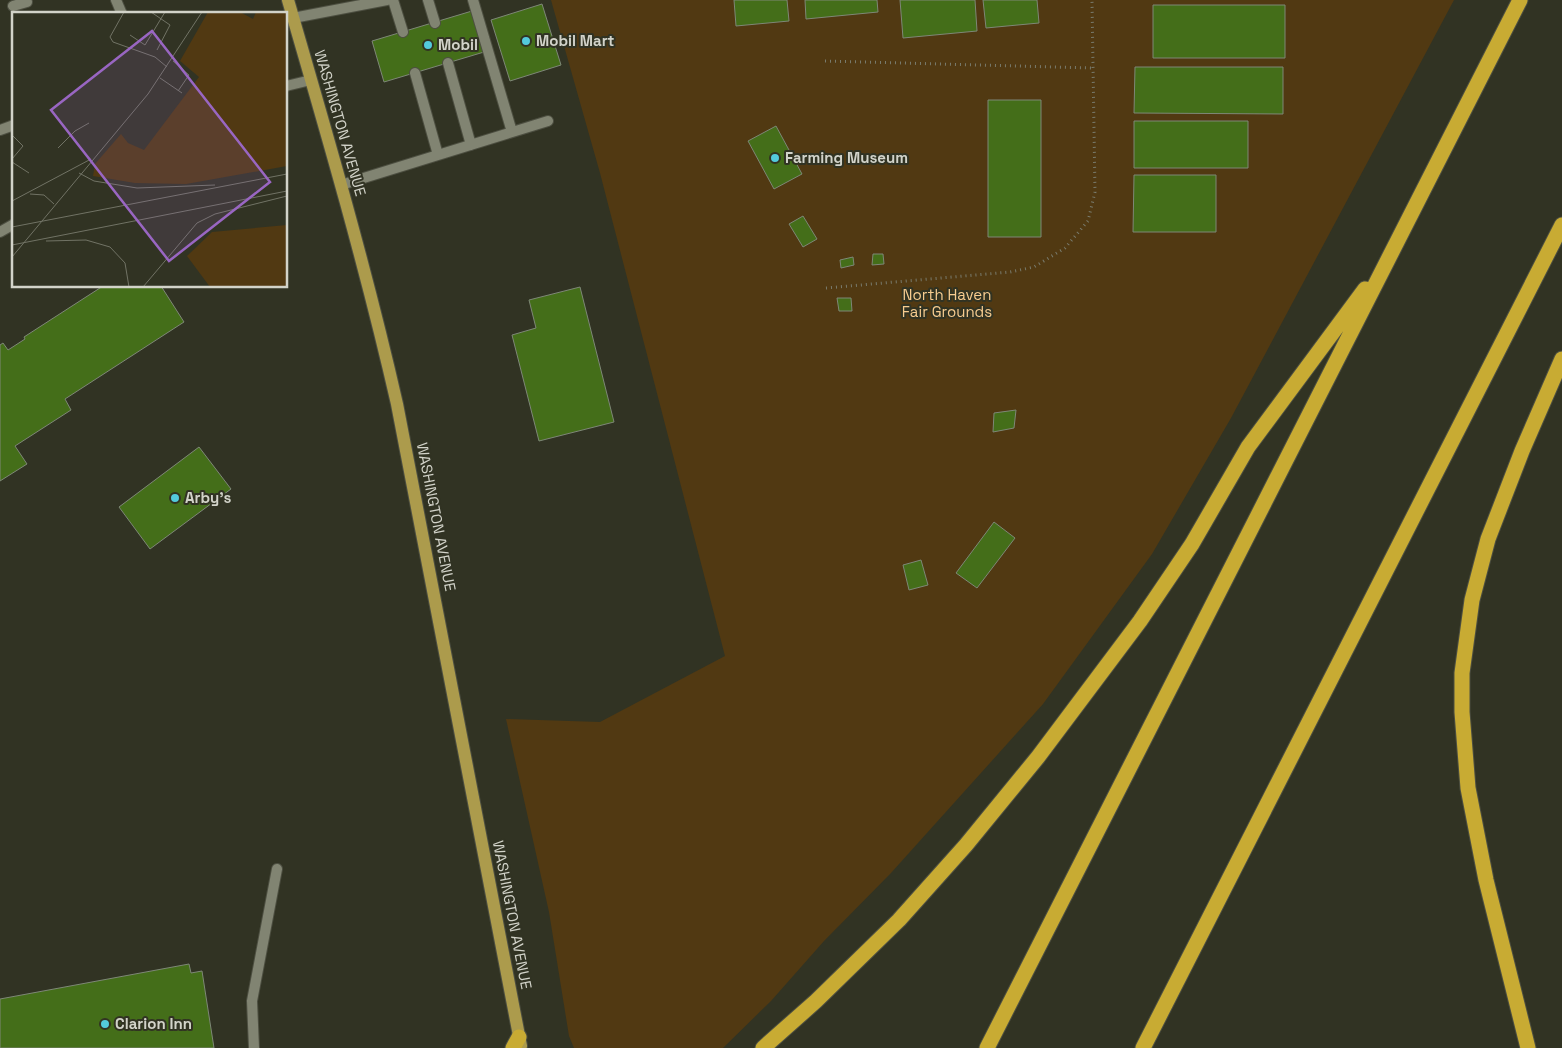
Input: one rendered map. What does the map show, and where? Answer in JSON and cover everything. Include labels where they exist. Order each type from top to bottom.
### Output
[{"type":"highway","points":[[987,1048],[1520,0]]},
{"type":"highway","points":[[1143,1048],[1562,225]]},
{"type":"highway","points":[[763,1048],[816,1001],[899,920],[960,852],[1038,757],[1169,580],[1217,503],[1248,447],[1391,254]]},
{"type":"highway","points":[[1528,1048],[1486,880],[1468,788],[1462,721],[1462,673],[1472,600],[1488,539],[1522,451],[1562,359]]},
{"type":"main road","name":"WASHINGTON AVENUE","points":[[288,0],[341,185],[397,404],[518,1044]]},
{"type":"lane","points":[[116,0],[121,12]]},
{"type":"lane","points":[[293,18],[387,0]]},
{"type":"lane","points":[[393,0],[403,32]]},
{"type":"lane","points":[[428,0],[435,23]]},
{"type":"lane","points":[[472,0],[512,132]]},
{"type":"lane","points":[[13,7],[28,2]]},
{"type":"lane","points":[[448,63],[471,145]]},
{"type":"lane","points":[[414,73],[438,155]]},
{"type":"lane","points":[[288,86],[311,80]]},
{"type":"lane","points":[[341,185],[548,122]]},
{"type":"lane","points":[[0,130],[12,126]]},
{"type":"lane","points":[[0,232],[12,225]]},
{"type":"lane","points":[[254,1048],[252,1001],[277,869]]},
{"type":"path","points":[[826,288],[1010,272],[1034,266],[1065,248],[1088,221],[1094,192],[1092,0]]},
{"type":"path","points":[[825,61],[1093,68]]},
{"type":"green space","name":"North Haven Fair Grounds","points":[[551,0],[1454,0],[1231,418],[1152,554],[1043,704],[891,873],[824,941],[771,1001],[723,1048],[574,1048],[569,1036],[549,912],[506,719],[600,722],[725,656],[600,173]]},
{"type":"building","points":[[734,0],[787,0],[789,21],[736,26]]},
{"type":"building","points":[[805,0],[877,0],[878,12],[806,19]]},
{"type":"building","points":[[900,0],[975,0],[977,31],[903,38]]},
{"type":"building","points":[[983,0],[1037,0],[1039,23],[986,28]]},
{"type":"building","points":[[542,4],[561,65],[510,81],[491,20]]},
{"type":"building","points":[[1153,5],[1285,5],[1285,58],[1153,58]]},
{"type":"building","points":[[472,11],[484,52],[384,82],[372,41]]},
{"type":"building","points":[[1135,67],[1283,67],[1283,114],[1134,113]]},
{"type":"building","points":[[988,100],[1041,100],[1041,237],[988,237]]},
{"type":"building","points":[[1134,121],[1248,121],[1248,168],[1134,168]]},
{"type":"building","name":"Farming Museum","points":[[776,126],[802,174],[774,189],[748,141]]},
{"type":"building","points":[[1134,175],[1216,175],[1216,232],[1133,232]]},
{"type":"building","points":[[803,216],[817,239],[803,247],[789,224]]},
{"type":"building","points":[[873,254],[883,254],[884,264],[872,265]]},
{"type":"building","points":[[853,257],[854,265],[841,268],[840,260]]},
{"type":"building","points":[[580,287],[614,422],[539,441],[512,335],[536,328],[529,300]]},
{"type":"building","points":[[100,288],[162,288],[184,322],[65,399],[71,410],[15,446],[27,464],[0,481],[0,345],[3,343],[8,350],[25,339],[24,337]]},
{"type":"building","points":[[837,298],[851,298],[852,311],[839,311]]},
{"type":"building","points":[[1016,410],[1014,428],[993,432],[994,413]]},
{"type":"building","name":"Arby's","points":[[199,447],[231,489],[150,549],[119,507]]},
{"type":"building","points":[[994,522],[1015,538],[977,588],[956,573]]},
{"type":"building","points":[[921,560],[928,585],[909,590],[903,565]]},
{"type":"building","name":"Clarion Inn","points":[[189,964],[191,973],[202,971],[214,1048],[0,1048],[0,999]]},
{"type":"place","name":"Mobil Mart","points":[[526,41]]},
{"type":"place","name":"Mobil","points":[[428,45]]},
{"type":"place","name":"Farming Museum","points":[[775,158]]},
{"type":"place","name":"Arby's","points":[[175,498]]},
{"type":"place","name":"Clarion Inn","points":[[105,1024]]}]
